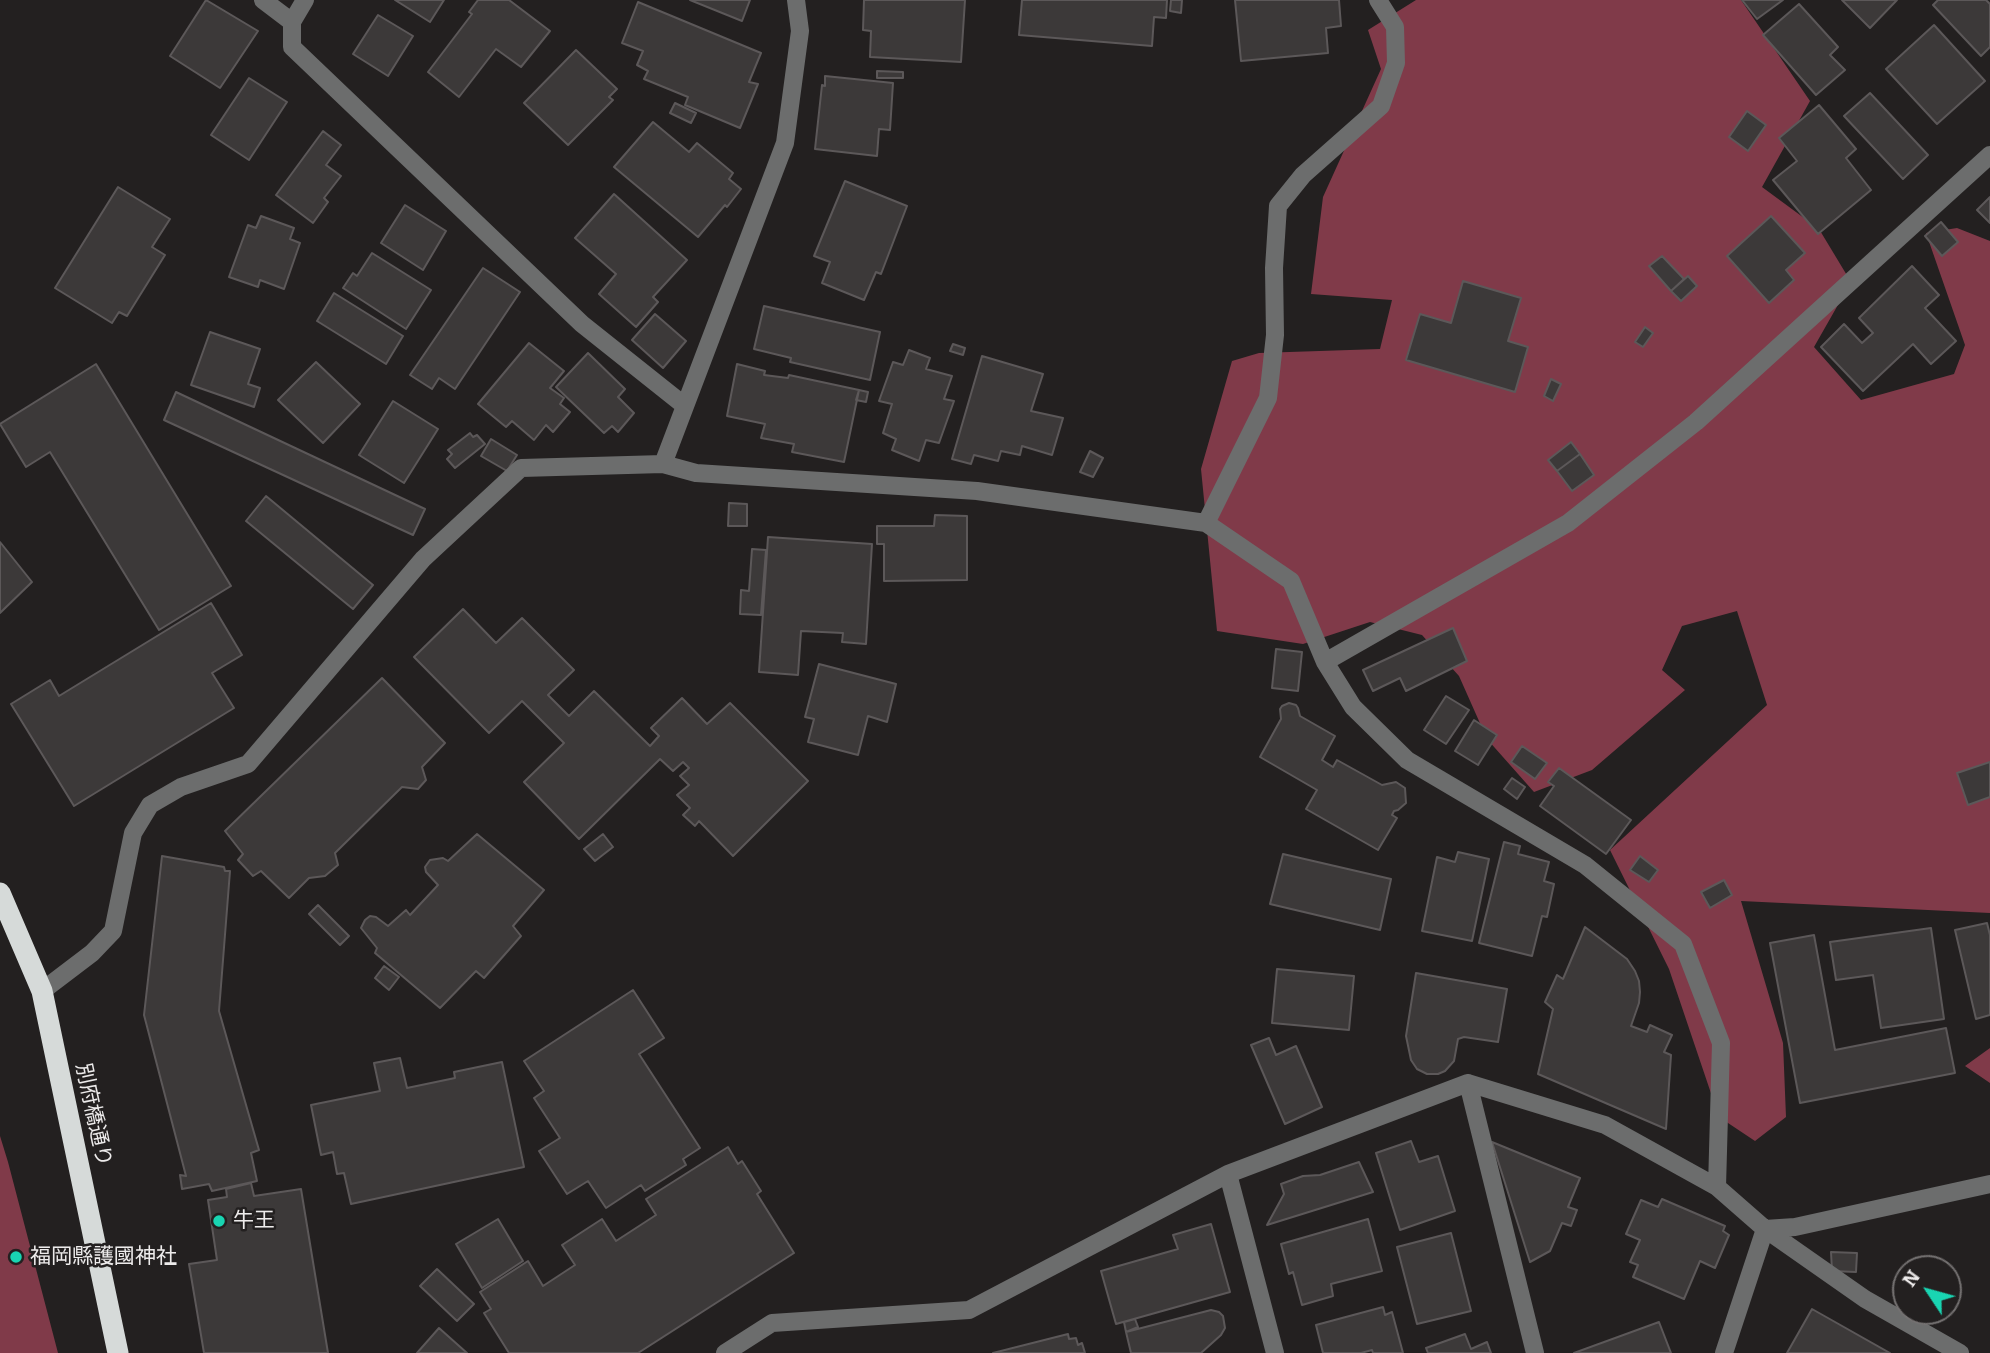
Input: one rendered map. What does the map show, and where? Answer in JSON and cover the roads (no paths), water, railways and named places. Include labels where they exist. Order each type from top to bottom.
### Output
[{"type":"highway","name":"別府橋通り","points":[[0,893],[42,991],[118,1353]]},
{"type":"street","points":[[264,0],[292,22]]},
{"type":"street","points":[[304,0],[292,22],[292,47],[582,324],[685,406]]},
{"type":"street","points":[[663,464],[785,143],[800,31],[796,0]]},
{"type":"street","points":[[1206,523],[1268,398],[1275,335],[1274,268],[1278,206],[1303,175],[1381,106],[1396,63],[1395,27],[1378,0]]},
{"type":"street","points":[[1325,662],[1568,523],[1696,422],[1990,155]]},
{"type":"street","points":[[42,991],[92,953],[113,931],[133,833],[150,805],[181,788],[248,764],[423,559],[521,468],[663,464],[696,473],[977,491],[1206,523],[1291,581],[1325,662],[1353,708],[1408,760],[1585,866],[1683,944],[1721,1043],[1717,1187]]},
{"type":"street","points":[[1468,1083],[1535,1353]]},
{"type":"street","points":[[725,1353],[772,1323],[969,1310],[1228,1174],[1468,1083],[1605,1125],[1717,1187],[1765,1229],[1865,1299],[1960,1353]]},
{"type":"street","points":[[1228,1174],[1275,1353]]},
{"type":"street","points":[[1765,1229],[1795,1227],[1990,1184]]},
{"type":"street","points":[[1724,1353],[1765,1229]]},
{"type":"place","name":"牛王","points":[[219,1221]]},
{"type":"place","name":"福岡縣護國神社","points":[[16,1257]]}]
